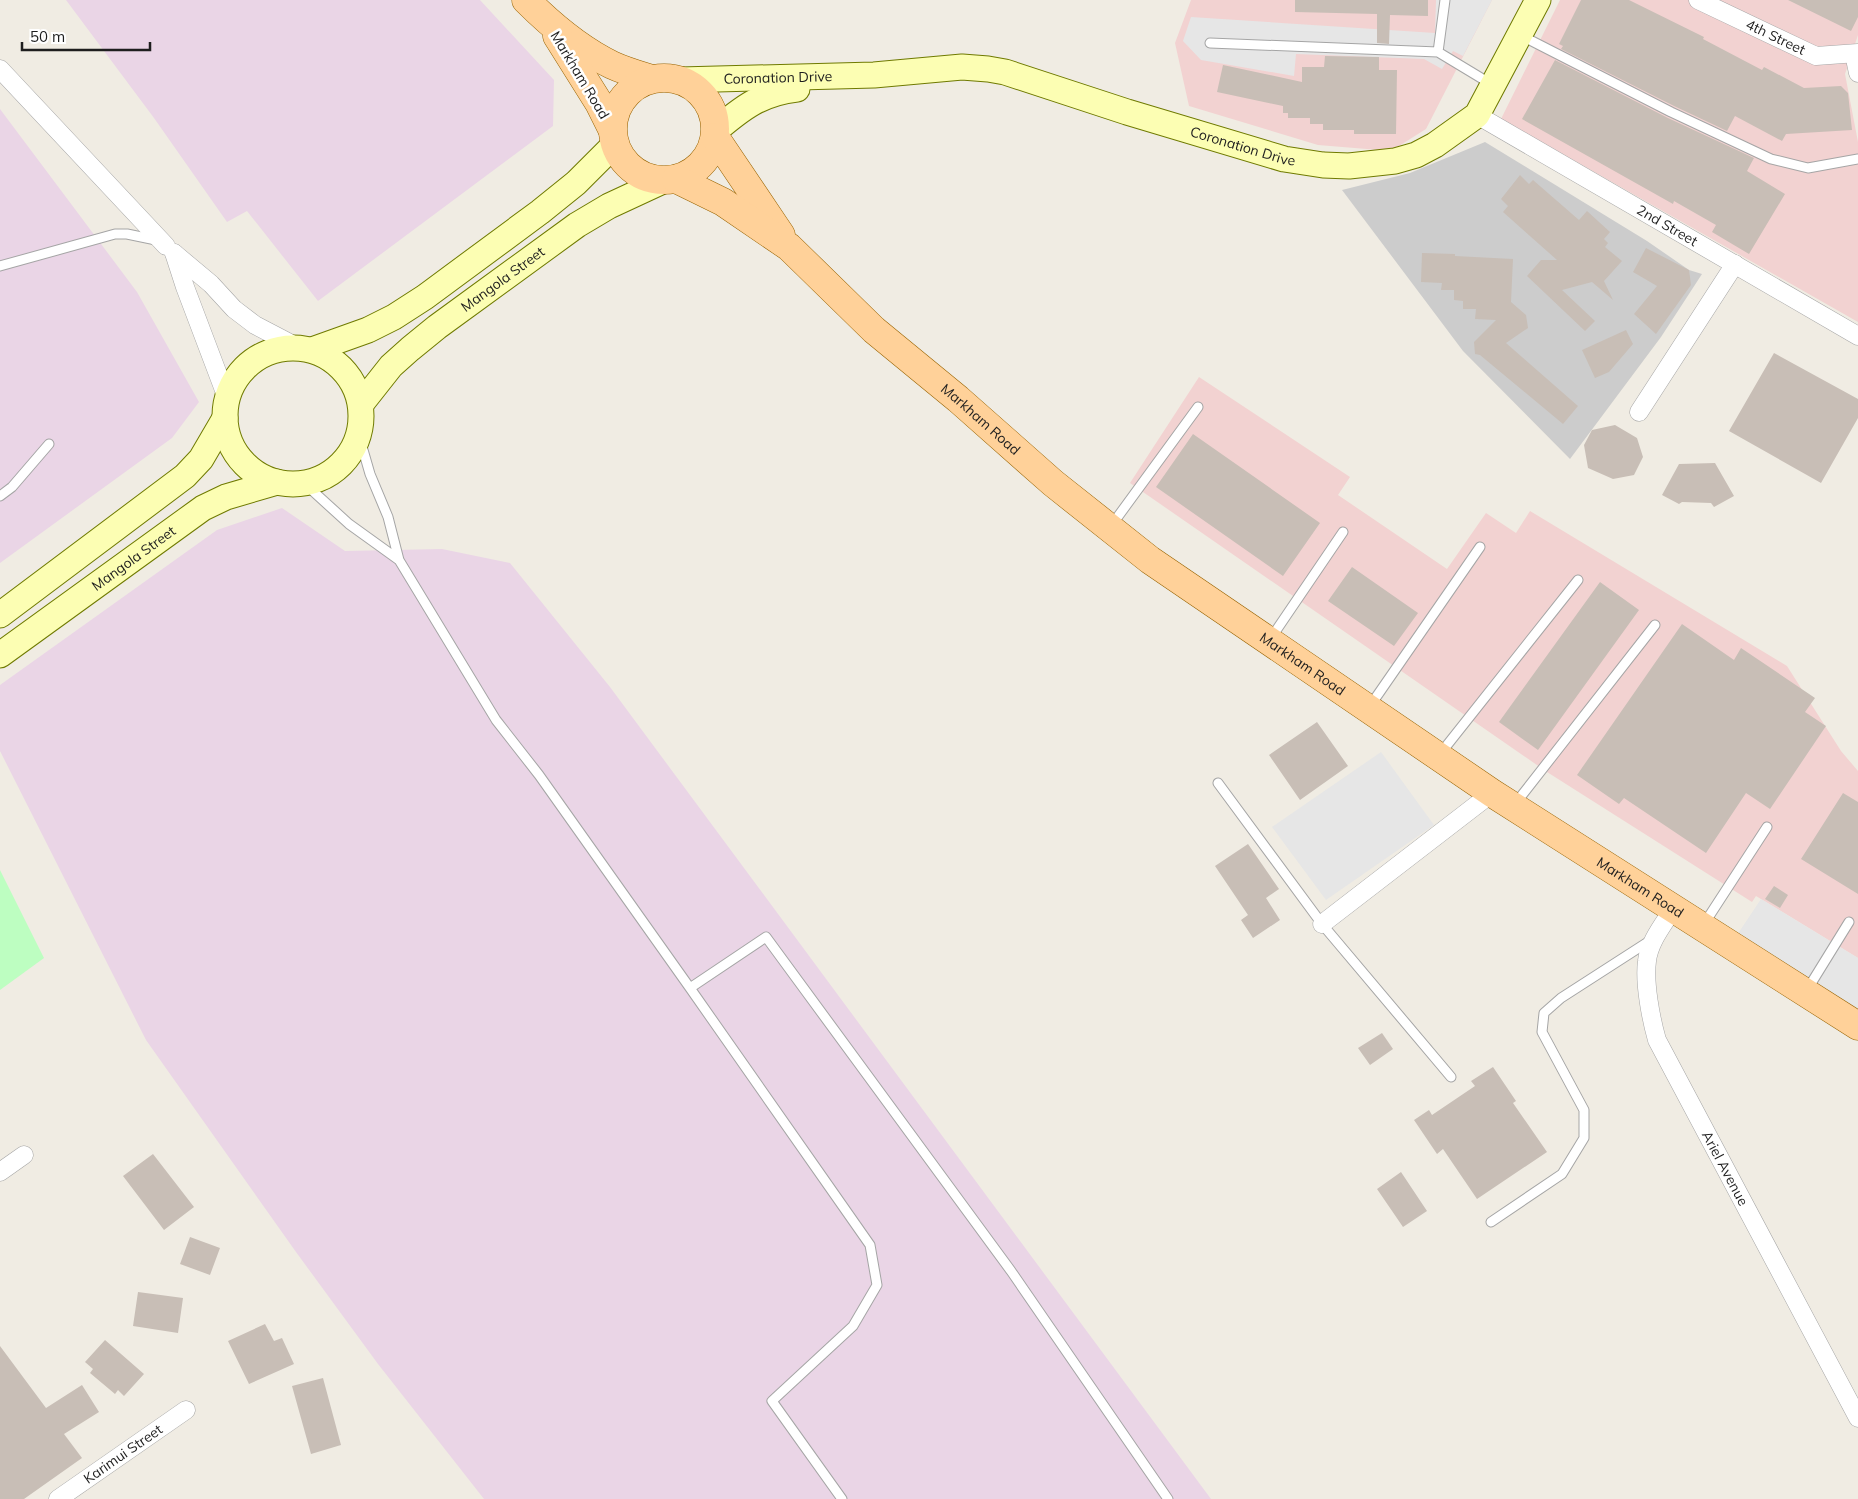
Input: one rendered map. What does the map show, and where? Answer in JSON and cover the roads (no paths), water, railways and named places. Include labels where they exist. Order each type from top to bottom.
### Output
[{"type":"main road","name":"Markham Road","points":[[526,0],[548,22],[595,55],[612,64],[652,79]]},
{"type":"main road","name":"Coronation Drive","points":[[680,80],[874,75],[962,67],[997,71],[1284,159],[1322,165],[1349,166],[1395,161],[1416,155],[1435,145],[1477,115],[1538,0]]},
{"type":"main road","name":"Markham Road","points":[[548,22],[599,103],[613,137]]},
{"type":"main road","name":"Coronation Drive","points":[[715,134],[733,115],[763,97],[784,91],[874,75]]},
{"type":"main road","points":[[652,79],[680,80],[695,88],[706,100],[714,115],[715,134],[710,152],[702,164],[690,174],[670,180],[652,179],[628,167],[620,157],[613,137],[614,115],[619,103],[628,92],[639,84],[652,79]]},
{"type":"main road","name":"Markham Road","points":[[715,134],[789,247]]},
{"type":"main road","points":[[0,615],[185,476],[201,460],[226,408],[234,381],[246,366],[262,355],[280,349],[305,349],[368,330],[394,317],[425,297],[576,183],[613,137]]},
{"type":"main road","name":"Markham Road","points":[[670,180],[723,202],[789,247],[874,330],[958,399],[1053,483],[1150,560],[1503,800],[1858,1026]]},
{"type":"main road","name":"Mangola Street","points":[[361,404],[391,366],[410,349],[437,327],[577,225],[609,206],[670,180]]},
{"type":"main road","points":[[226,408],[228,436],[235,452],[246,465],[260,476],[277,482],[290,484],[304,483],[322,477],[338,467],[350,453],[359,436],[362,420],[361,404],[355,386],[344,370],[329,358],[305,349]]},
{"type":"main road","name":"Mangola Street","points":[[0,655],[203,508],[226,497],[277,482]]},
{"type":"street","name":"4th Street","points":[[1698,0],[1816,56],[1856,53]]},
{"type":"street","points":[[1856,53],[1858,73]]},
{"type":"street","points":[[0,68],[170,249],[211,284],[234,309],[255,325],[305,349]]},
{"type":"street","name":"2nd Street","points":[[1477,115],[1858,336]]},
{"type":"street","points":[[170,249],[185,287],[226,408]]},
{"type":"street","points":[[1638,412],[1734,264]]},
{"type":"street","points":[[1322,924],[1503,800]]},
{"type":"street","name":"Ariel Avenue","points":[[1673,909],[1655,937],[1647,961],[1648,998],[1652,1024],[1657,1040],[1858,1418]]},
{"type":"street","points":[[0,1172],[24,1155]]},
{"type":"street","name":"Karimui Street","points":[[58,1499],[186,1410]]},
{"type":"lane","points":[[1438,52],[1445,0]]},
{"type":"lane","points":[[1520,35],[1671,112],[1771,159],[1808,168],[1858,159]]},
{"type":"lane","points":[[1210,43],[1438,52],[1493,85]]},
{"type":"lane","points":[[0,266],[116,234],[146,237],[156,240],[170,249]]},
{"type":"lane","points":[[1110,528],[1198,407]]},
{"type":"lane","points":[[359,436],[370,474],[388,517],[399,560],[496,720],[539,776],[690,988],[870,1246],[877,1285],[853,1326],[772,1402],[842,1499]]},
{"type":"lane","points":[[0,496],[12,487],[49,444]]},
{"type":"lane","points":[[304,483],[349,524],[399,560]]},
{"type":"lane","points":[[1269,640],[1343,532]]},
{"type":"lane","points":[[1368,708],[1480,547]]},
{"type":"lane","points":[[1438,756],[1578,580]]},
{"type":"lane","points":[[1503,800],[1655,626]]},
{"type":"lane","points":[[1218,783],[1322,924],[1451,1077]]},
{"type":"lane","points":[[1702,926],[1767,827]]},
{"type":"lane","points":[[1805,992],[1849,922]]},
{"type":"lane","points":[[690,988],[766,937],[1011,1271],[1168,1499]]},
{"type":"lane","points":[[1491,1222],[1562,1174],[1584,1138],[1584,1110],[1542,1032],[1544,1012],[1561,998],[1655,937]]}]
